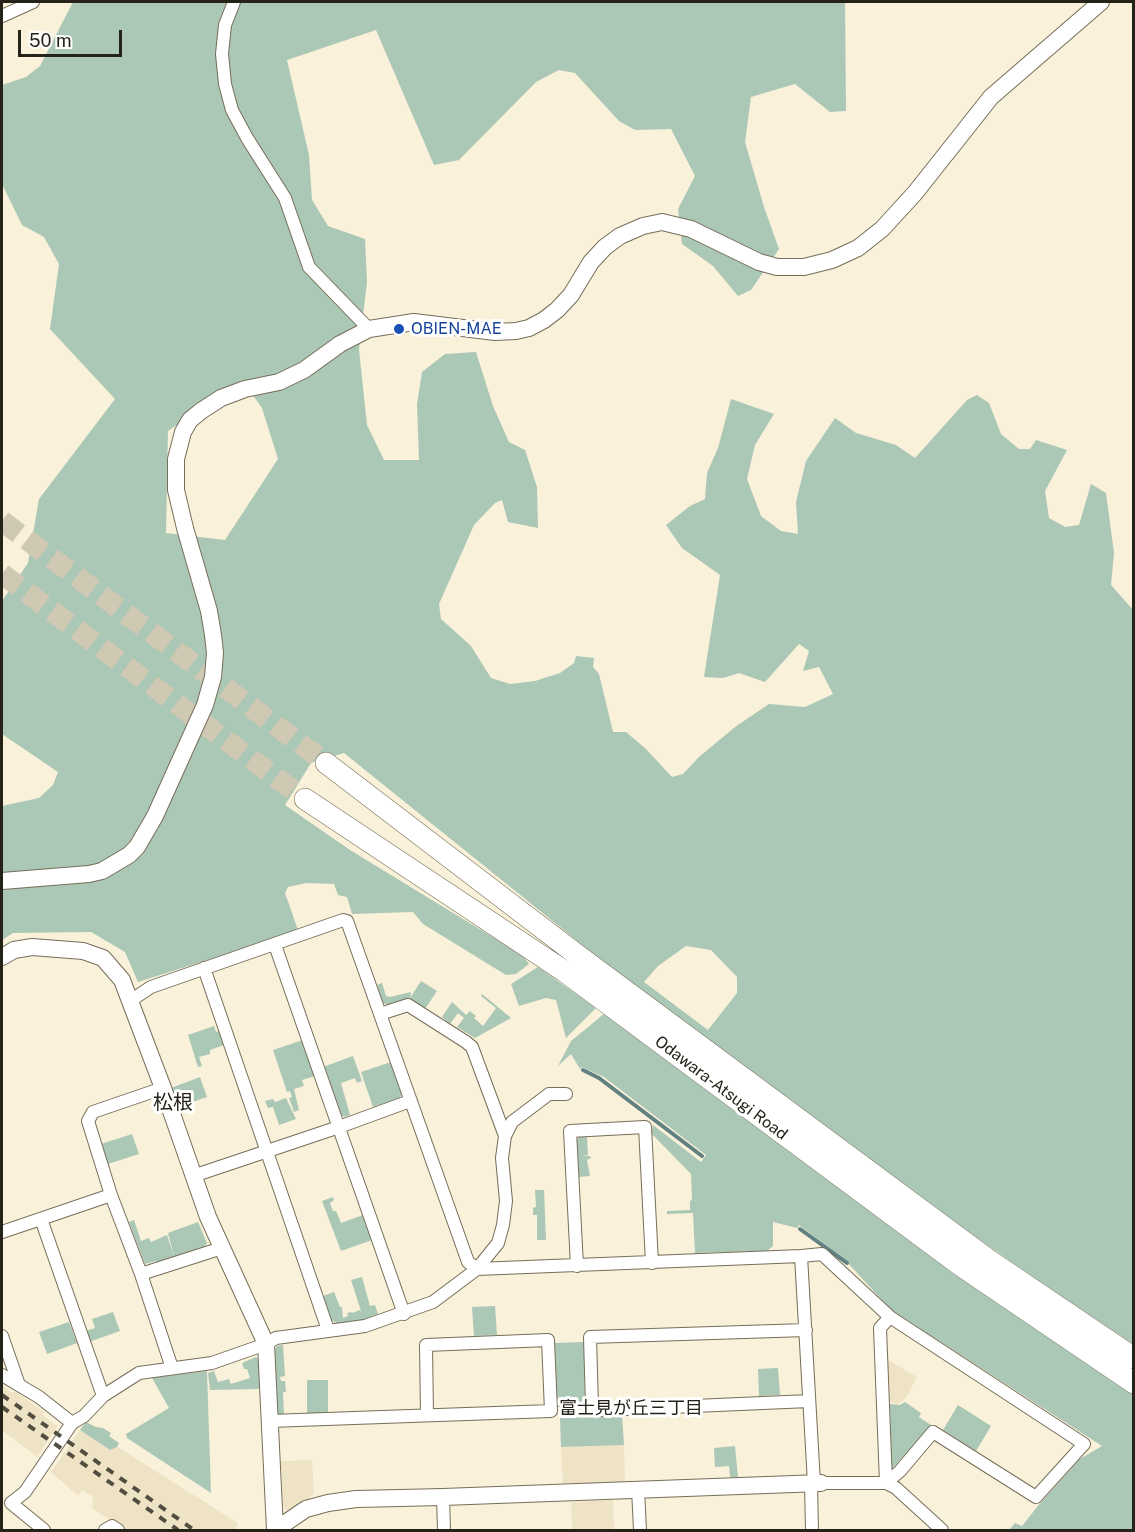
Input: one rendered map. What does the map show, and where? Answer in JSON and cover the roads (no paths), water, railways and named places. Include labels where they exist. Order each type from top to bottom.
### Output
[{"type":"highway","name":"Odawara-Atsugi Road","points":[[326,763],[580,957],[981,1254],[1134,1358]]},
{"type":"highway","name":"Odawara-Atsugi Road","points":[[305,799],[564,971],[960,1264],[1134,1383]]},
{"type":"street","points":[[2,16],[33,2]]},
{"type":"street","points":[[234,2],[225,25],[222,54],[225,84],[232,110],[285,198],[309,267],[369,329]]},
{"type":"street","points":[[2,881],[89,874],[108,868],[129,855],[137,847],[154,816],[205,705],[213,676],[215,653],[213,636],[209,611],[176,490],[176,459],[183,432],[190,420],[221,398],[245,389],[279,382],[304,370],[340,344],[369,329],[414,322],[495,332],[529,328],[557,310],[571,295],[591,262],[605,247],[643,226],[663,222],[691,229],[759,262],[777,267],[804,267],[832,260],[858,248],[882,229],[915,193],[991,97],[1101,2]]},
{"type":"street","points":[[130,1001],[151,987],[343,920],[347,921],[468,1262],[477,1269],[822,1254],[890,1317],[1084,1444],[1036,1497],[933,1432],[900,1471],[886,1483]]},
{"type":"street","points":[[275,945],[404,1314]]},
{"type":"street","points":[[2,957],[14,950],[32,947],[66,948],[103,958],[122,980],[208,1217],[266,1344],[275,1530]]},
{"type":"street","points":[[204,968],[328,1330]]},
{"type":"street","points":[[380,1014],[408,1005],[472,1047],[505,1136]]},
{"type":"street","points":[[163,1088],[93,1112],[88,1121],[111,1195],[141,1274],[172,1368]]},
{"type":"street","points":[[44,1530],[6,1504],[25,1492],[72,1423],[84,1416],[103,1396],[135,1374],[212,1363],[266,1344],[276,1338],[365,1326],[433,1302],[477,1269],[498,1243],[503,1225],[506,1201],[502,1158],[505,1136],[512,1122],[549,1094],[566,1094]]},
{"type":"street","points":[[193,1176],[410,1101]]},
{"type":"street","points":[[577,1266],[570,1131],[645,1127],[652,1263]]},
{"type":"street","points":[[2,1232],[111,1195]]},
{"type":"street","points":[[41,1219],[103,1396]]},
{"type":"street","points":[[141,1274],[222,1248]]},
{"type":"street","points":[[801,1256],[815,1483],[813,1530]]},
{"type":"street","points":[[886,1483],[880,1328],[890,1317]]},
{"type":"street","points":[[806,1330],[590,1337],[592,1406],[602,1410],[809,1401]]},
{"type":"street","points":[[2,1336],[20,1384]]},
{"type":"street","points":[[270,1422],[552,1411],[548,1340],[426,1345],[427,1415]]},
{"type":"street","points":[[2,1376],[39,1396],[72,1423]]},
{"type":"street","points":[[275,1530],[306,1509],[356,1499],[815,1483],[886,1483],[896,1488],[942,1530]]},
{"type":"street","points":[[638,1489],[640,1530]]},
{"type":"street","points":[[443,1497],[444,1530]]},
{"type":"street","points":[[105,1530],[112,1526],[118,1530]]},
{"type":"waterway","points":[[583,1070],[599,1078],[702,1156]]},
{"type":"waterway","points":[[800,1229],[847,1263]]},
{"type":"tunnel","points":[[2,521],[326,763]]},
{"type":"tunnel","points":[[2,574],[305,799]]},
{"type":"railway","points":[[2,1395],[194,1530]]},
{"type":"railway","points":[[2,1407],[178,1530]]},
{"type":"place","name":"OBIEN-MAE","points":[[399,329]]},
{"type":"district","name":"松根","points":[[173,1103]]},
{"type":"district","name":"富士見が丘三丁目","points":[[631,1408]]}]
